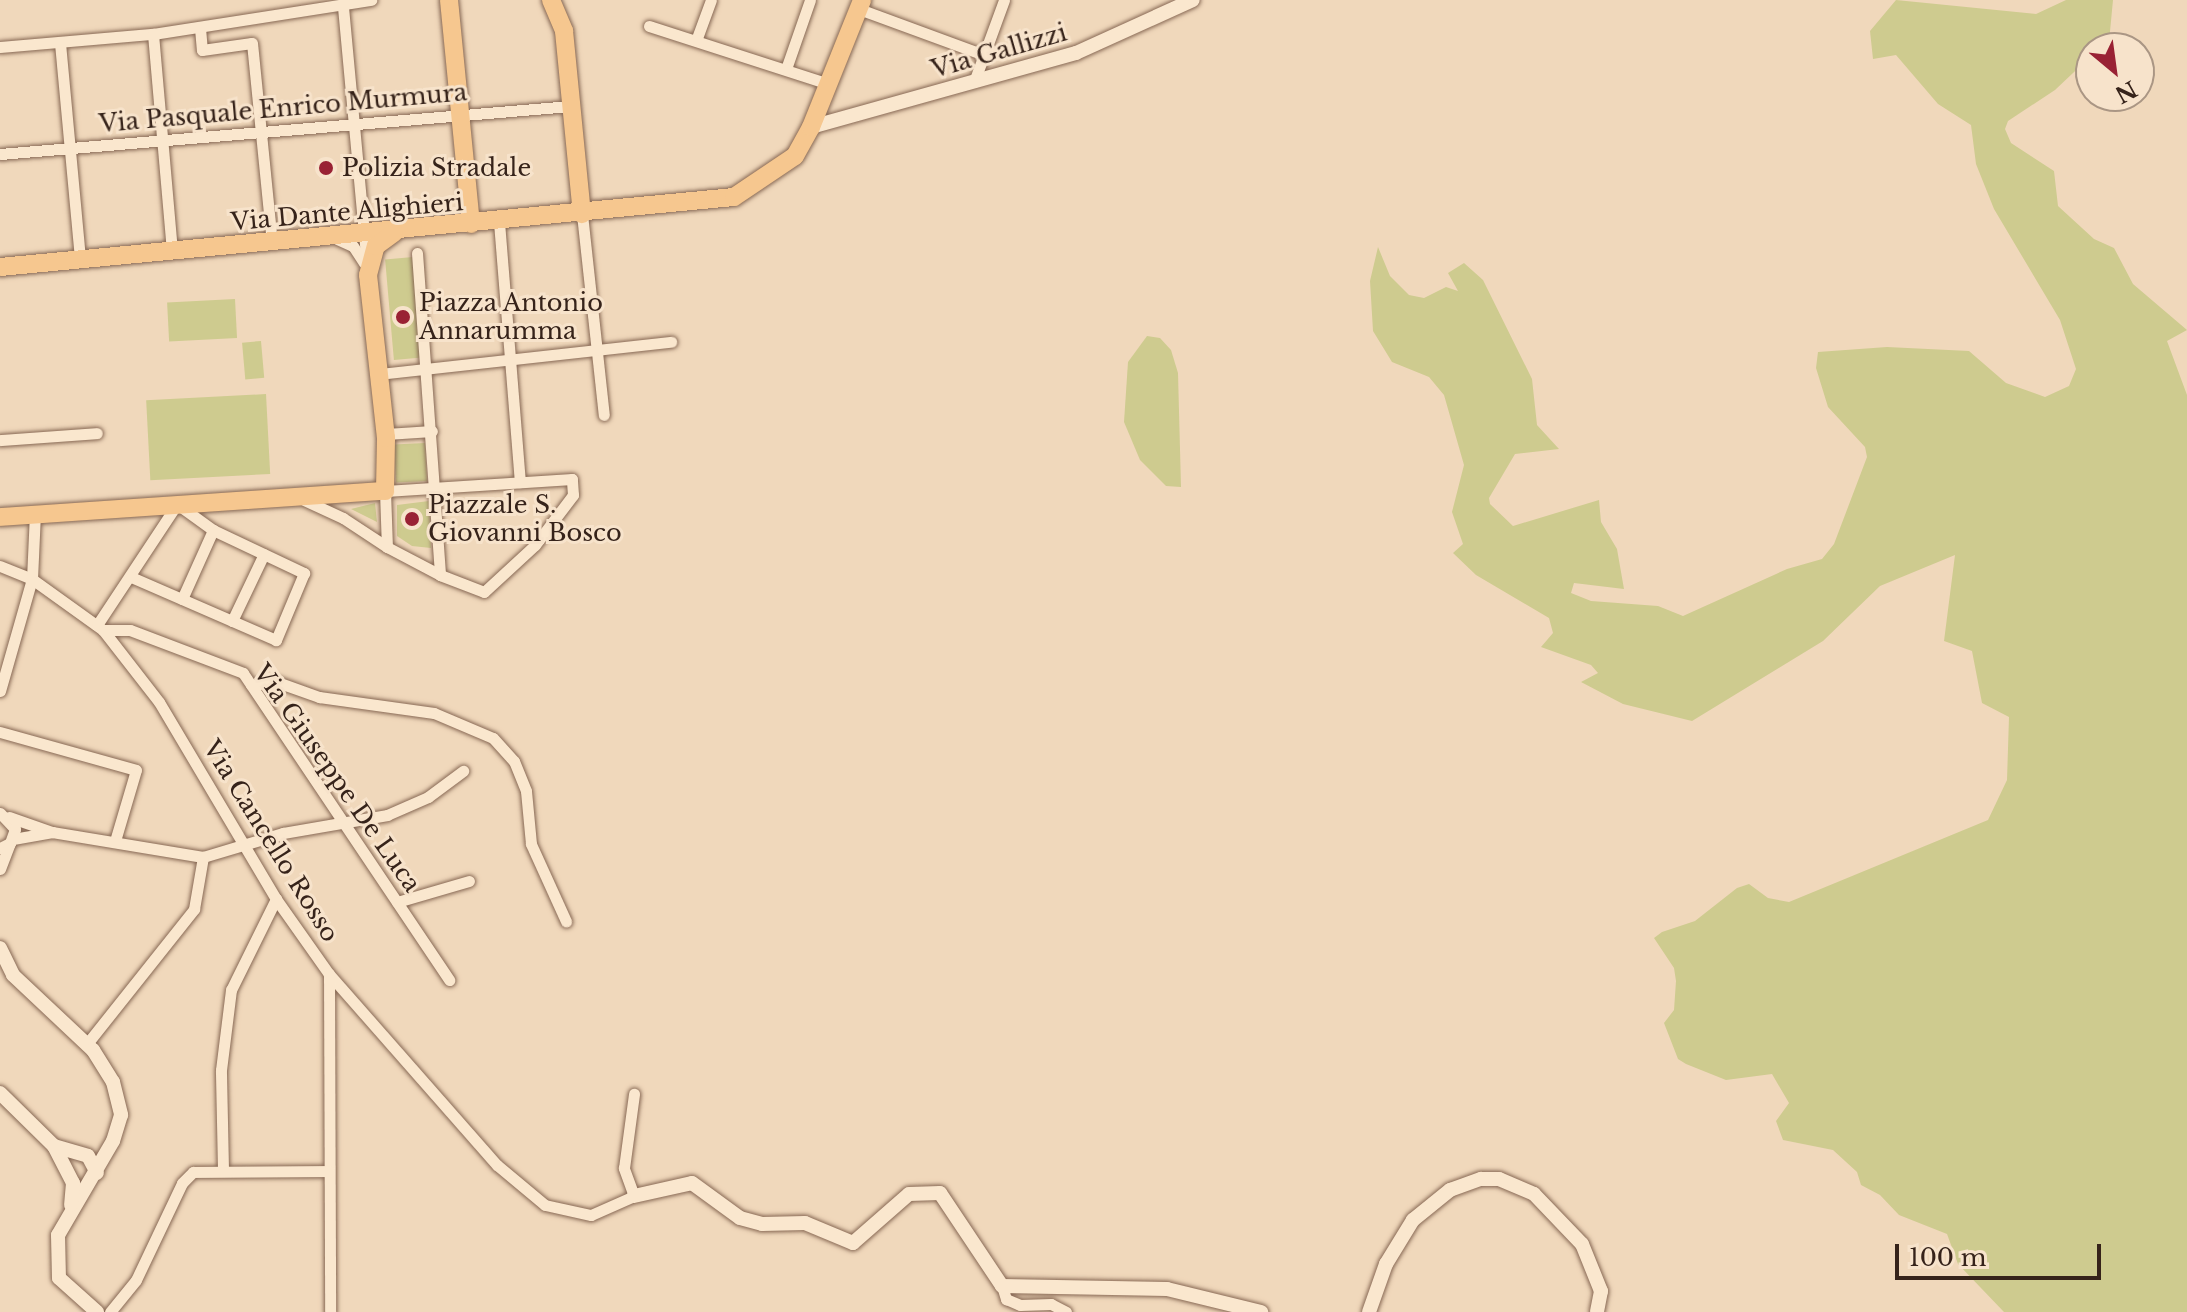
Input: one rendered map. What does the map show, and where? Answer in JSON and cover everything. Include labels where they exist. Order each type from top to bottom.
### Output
[{"type":"main road","points":[[449,0],[471,224]]},
{"type":"main road","points":[[551,0],[564,31],[582,214]]},
{"type":"main road","name":"Via Dante Alighieri","points":[[0,267],[499,222],[734,197],[795,156],[811,127],[861,5]]},
{"type":"main road","points":[[0,517],[177,504],[304,500],[385,491],[386,436],[368,275],[376,246],[403,230]]},
{"type":"street","points":[[0,47],[153,34],[343,7],[371,0]]},
{"type":"street","points":[[697,38],[711,0]]},
{"type":"street","points":[[786,69],[810,0]]},
{"type":"street","points":[[974,82],[1004,0]]},
{"type":"street","name":"Via Gallizzi","points":[[811,127],[1076,53],[1193,0]]},
{"type":"street","points":[[861,5],[984,55]]},
{"type":"street","points":[[343,7],[368,275]]},
{"type":"street","points":[[649,26],[697,38],[829,84]]},
{"type":"street","points":[[200,28],[202,50],[252,43],[272,242]]},
{"type":"street","points":[[153,34],[172,252]]},
{"type":"street","points":[[60,43],[80,260]]},
{"type":"street","name":"Via Pasquale Enrico Murmura","points":[[0,154],[570,106]]},
{"type":"street","points":[[582,214],[604,415]]},
{"type":"street","points":[[499,222],[520,482]]},
{"type":"street","points":[[329,237],[353,246],[368,275]]},
{"type":"street","points":[[417,253],[437,488],[440,575]]},
{"type":"street","points":[[379,374],[671,342]]},
{"type":"street","points":[[386,436],[432,431]]},
{"type":"street","points":[[0,440],[97,433]]},
{"type":"street","points":[[304,500],[387,547],[440,575],[484,592],[544,533],[573,495],[572,479],[385,491],[387,547]]},
{"type":"street","points":[[100,628],[131,577],[177,504],[213,530],[304,573],[276,640],[131,577]]},
{"type":"street","points":[[0,691],[32,579],[35,513]]},
{"type":"street","points":[[182,599],[213,530]]},
{"type":"street","points":[[232,621],[264,554]]},
{"type":"street","points":[[0,566],[32,579]]},
{"type":"street","name":"Via Giuseppe De Luca","points":[[32,579],[100,628],[130,630],[243,673],[449,980]]},
{"type":"street","name":"Via Cancello Rosso","points":[[100,628],[159,702],[276,899],[329,974],[497,1165],[545,1205],[591,1215],[634,1196]]},
{"type":"street","points":[[251,685],[277,682],[319,697],[434,713],[493,738],[514,761],[526,791],[531,844],[566,921]]},
{"type":"street","points":[[0,732],[136,770],[115,841]]},
{"type":"street","points":[[0,869],[8,843],[4,815],[52,832],[203,857],[283,833],[387,815],[428,797],[463,771]]},
{"type":"street","points":[[8,843],[52,832]]},
{"type":"street","points":[[86,1045],[194,909],[203,857]]},
{"type":"street","points":[[397,902],[469,881]]},
{"type":"street","points":[[223,1169],[221,1070],[231,990],[276,899]]},
{"type":"street","points":[[0,948],[13,975],[86,1045],[113,1082],[121,1115],[113,1141],[81,1179]]},
{"type":"street","points":[[329,974],[330,1312]]},
{"type":"street","points":[[0,1093],[54,1146],[81,1179]]},
{"type":"street","points":[[634,1094],[624,1168],[634,1196],[692,1183],[740,1218],[762,1224],[805,1223],[853,1243],[909,1194],[940,1193],[1002,1286],[1006,1299],[1051,1304],[1066,1312]]},
{"type":"street","points":[[81,1179],[70,1161],[113,1141]]},
{"type":"street","points":[[54,1146],[83,1156]]},
{"type":"street","points":[[83,1156],[81,1179],[58,1235],[59,1278],[97,1312]]},
{"type":"street","points":[[110,1312],[136,1280],[182,1183],[193,1172],[223,1169],[329,1171]]},
{"type":"street","points":[[1369,1312],[1386,1264],[1413,1220],[1450,1190],[1481,1179],[1499,1179],[1534,1194],[1582,1244],[1601,1291],[1597,1312]]},
{"type":"street","points":[[1002,1286],[1167,1289],[1261,1312]]},
{"type":"shaded area","points":[[1896,0],[2036,14],[2066,0],[2113,0],[2110,32],[2075,32],[2075,71],[2055,90],[2008,121],[2005,129],[2011,143],[2054,171],[2058,206],[2094,239],[2114,248],[2133,284],[2187,330],[2167,341],[2187,395],[2187,1312],[2004,1312],[1958,1264],[1947,1234],[1899,1215],[1880,1195],[1861,1185],[1857,1172],[1833,1150],[1783,1140],[1776,1121],[1789,1103],[1772,1074],[1726,1080],[1686,1064],[1678,1059],[1664,1023],[1674,1010],[1676,981],[1674,968],[1654,938],[1662,932],[1695,921],[1737,888],[1749,884],[1768,898],[1789,902],[1988,820],[2007,780],[2009,717],[1982,703],[1972,651],[1944,641],[1955,555],[1880,586],[1823,641],[1692,721],[1623,704],[1581,682],[1598,673],[1591,665],[1541,647],[1553,633],[1549,618],[1476,575],[1453,553],[1463,544],[1452,512],[1464,465],[1444,395],[1429,377],[1392,362],[1373,331],[1370,281],[1378,247],[1390,276],[1409,295],[1424,298],[1446,287],[1458,291],[1448,273],[1464,263],[1483,280],[1532,379],[1537,425],[1559,449],[1515,454],[1489,498],[1490,504],[1513,526],[1599,500],[1601,522],[1617,549],[1624,589],[1574,583],[1571,593],[1591,601],[1658,606],[1683,616],[1787,569],[1822,559],[1834,544],[1867,457],[1865,447],[1828,407],[1816,368],[1818,352],[1887,347],[1969,351],[2006,383],[2045,397],[2069,386],[2076,369],[2060,320],[1994,209],[1976,164],[1971,125],[1938,104],[1896,55],[1873,59],[1870,31]]},
{"type":"shaded area","points":[[413,257],[422,358],[394,360],[385,259]]},
{"type":"shaded area","points":[[235,299],[237,338],[169,342],[167,303]]},
{"type":"shaded area","points":[[1147,336],[1160,338],[1171,350],[1178,373],[1181,487],[1166,486],[1140,460],[1124,422],[1128,362]]},
{"type":"shaded area","points":[[261,341],[264,378],[245,380],[242,343]]},
{"type":"shaded area","points":[[266,394],[270,474],[150,480],[146,400]]},
{"type":"shaded area","points":[[425,443],[427,481],[396,483],[394,445]]},
{"type":"shaded area","points":[[429,501],[431,548],[412,546],[397,536],[397,505]]},
{"type":"shaded area","points":[[375,503],[377,522],[351,509]]},
{"type":"place","name":"Polizia Stradale","points":[[326,168]]},
{"type":"place","name":"Piazza Antonio Annarumma","points":[[403,317]]},
{"type":"place","name":"Piazzale S. Giovanni Bosco","points":[[412,519]]}]
